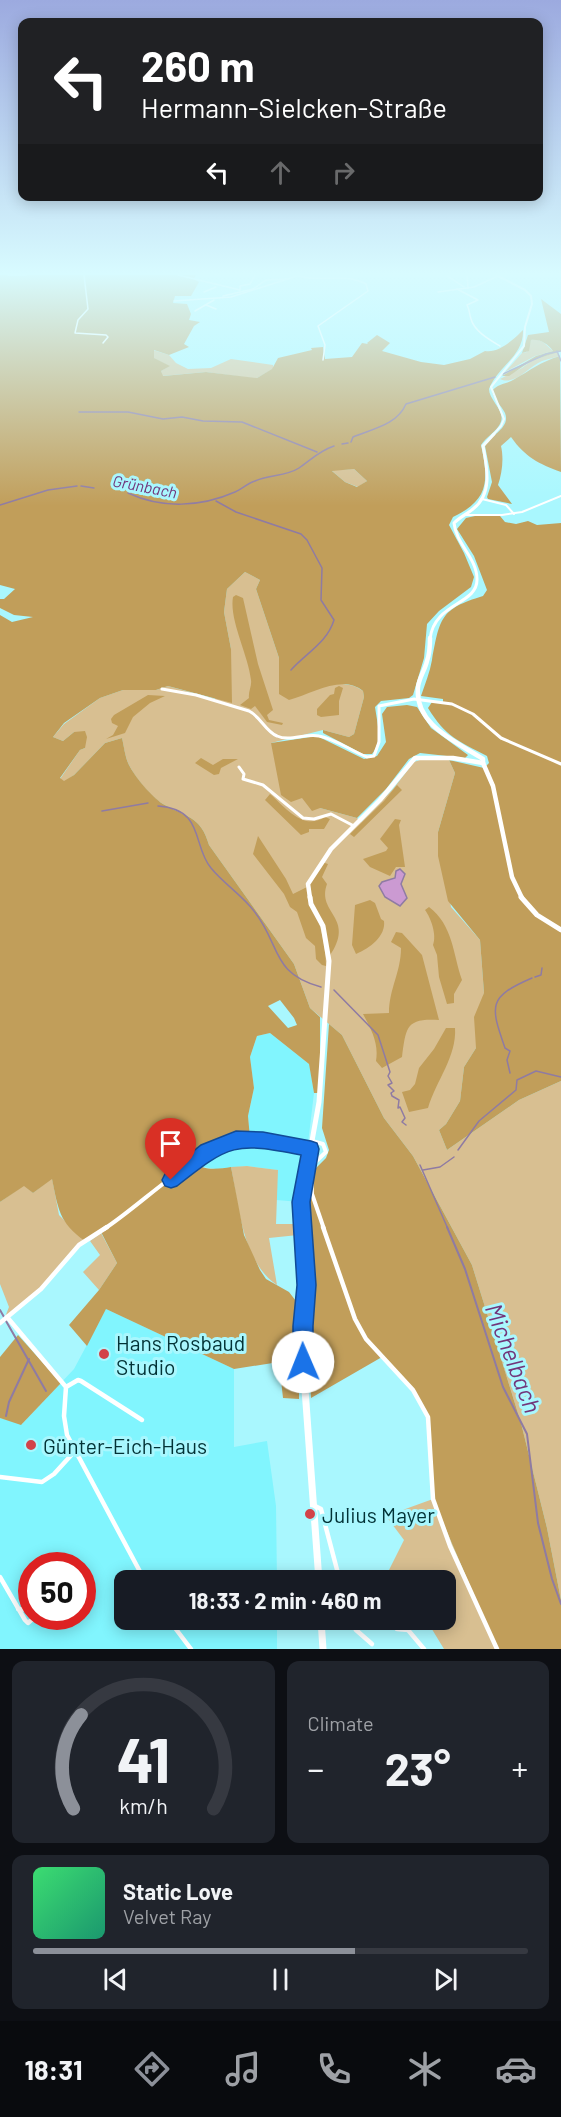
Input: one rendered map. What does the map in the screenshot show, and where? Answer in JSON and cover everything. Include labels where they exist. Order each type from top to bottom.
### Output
[{"type":"main road","points":[[519,352],[496,379],[491,391],[504,419],[502,425],[483,446],[487,476],[482,499],[476,507],[454,523],[454,532],[471,561],[478,583],[470,595],[439,615],[431,627],[429,654],[418,691],[418,700],[429,720],[442,734],[483,759],[500,816],[511,879],[527,903],[540,916],[561,930]]},
{"type":"main road","points":[[318,1570],[303,1351],[307,1285],[301,1202],[319,1102],[329,957],[323,926],[311,904],[309,884],[331,849],[380,800],[416,758],[453,758],[483,764]]},
{"type":"main road","points":[[322,1630],[323,1649]]},
{"type":"street","points":[[323,360],[325,352]]},
{"type":"street","points":[[464,514],[514,514],[537,508],[561,495]]},
{"type":"street","points":[[482,499],[506,506],[514,514]]},
{"type":"street","points":[[162,689],[203,697],[245,709],[258,715],[268,729],[279,737],[315,735],[329,738],[367,757],[374,756],[379,748],[381,738],[377,713],[380,706],[388,702],[418,700],[456,705],[471,713],[503,739],[561,764]]},
{"type":"street","points":[[239,767],[244,774],[243,779],[263,785],[303,818],[314,819],[331,814],[354,826]]},
{"type":"street","points":[[139,1570],[67,1435],[64,1416],[66,1387],[4,1320],[41,1289],[79,1245],[115,1222],[213,1148],[228,1142],[250,1138],[311,1149]]},
{"type":"street","points":[[312,1141],[322,1144],[326,1152],[308,1168],[312,1194],[355,1319],[366,1339],[413,1390],[428,1417],[433,1499],[450,1546],[497,1649]]},
{"type":"street","points":[[66,1387],[78,1380],[81,1381],[142,1420]]},
{"type":"street","points":[[0,1477],[8,1476],[36,1484],[42,1483],[49,1480],[75,1451]]},
{"type":"street","points":[[315,1506],[321,1509],[337,1570]]},
{"type":"street","points":[[0,1577],[18,1609]]},
{"type":"street","points":[[177,1630],[192,1649]]},
{"type":"street","points":[[356,1630],[372,1644]]},
{"type":"street","points":[[408,1630],[423,1648]]},
{"type":"shaded area","points":[[0,352],[154,352],[154,358],[170,366],[161,371],[163,376],[206,372],[257,378],[272,369],[278,358],[304,352],[324,352],[325,359],[352,357],[356,352],[385,352],[421,362],[444,365],[470,359],[483,352],[516,352],[489,389],[502,419],[498,427],[481,445],[485,469],[484,488],[474,504],[453,517],[449,525],[474,577],[471,587],[439,611],[427,624],[424,658],[413,695],[409,698],[381,701],[375,707],[378,737],[372,754],[363,754],[323,733],[323,730],[349,737],[354,734],[364,697],[363,691],[346,684],[327,687],[289,700],[279,694],[279,658],[256,589],[260,580],[245,572],[227,589],[224,612],[231,649],[232,703],[168,686],[156,690],[123,690],[100,698],[64,723],[53,737],[63,741],[74,732],[85,731],[87,737],[85,748],[80,750],[60,778],[64,781],[74,775],[105,743],[122,738],[129,765],[144,786],[163,804],[192,818],[202,828],[209,845],[294,964],[310,1008],[320,1017],[320,1093],[314,1093],[309,1064],[270,1033],[257,1036],[250,1057],[254,1088],[248,1116],[250,1138],[220,1144],[193,1162],[206,1168],[231,1167],[244,1235],[260,1270],[266,1279],[289,1292],[299,1305],[299,1399],[283,1398],[279,1362],[234,1369],[106,1309],[87,1346],[69,1325],[99,1290],[117,1263],[101,1232],[85,1241],[70,1228],[58,1207],[52,1179],[33,1193],[24,1186],[0,1202],[0,615],[12,622],[33,617],[14,615],[0,608],[0,599],[4,599],[15,589],[0,585]],"holes":[[[354,469],[367,481],[357,487],[345,482],[332,471]],[[280,1000],[297,1025],[288,1028],[268,1006]]]},
{"type":"shaded area","points":[[153,352],[169,355],[176,363],[188,369],[211,368],[231,359],[273,365],[273,369],[257,378],[206,372],[162,376],[161,371],[169,366],[153,358]]},
{"type":"shaded area","points":[[160,352],[177,352],[169,355]]},
{"type":"shaded area","points":[[550,352],[535,356],[505,372],[522,353]]},
{"type":"shaded area","points":[[557,352],[560,356],[542,361],[516,378],[500,379],[531,361]]},
{"type":"shaded area","points":[[558,352],[531,361],[509,376],[502,376],[536,356]]},
{"type":"shaded area","points":[[560,356],[561,472],[533,459],[511,437],[501,446],[502,466],[498,485],[512,504],[488,499],[492,482],[485,446],[503,427],[506,418],[492,391]]},
{"type":"shaded area","points":[[354,469],[367,481],[358,487],[345,482],[331,470]]},
{"type":"shaded area","points":[[500,516],[505,522],[516,524],[528,521],[537,525],[561,523],[561,1081],[519,1100],[447,1150],[439,1130],[446,1124],[460,1101],[464,1067],[476,1048],[474,1017],[484,993],[480,940],[448,901],[438,856],[438,832],[455,773],[449,760],[484,768],[489,763],[487,756],[453,737],[435,718],[428,708],[432,702],[443,703],[443,699],[421,696],[430,669],[437,634],[444,617],[458,606],[483,596],[487,590],[474,556],[457,529],[466,518]]},
{"type":"shaded area","points":[[245,572],[260,580],[256,589],[279,658],[279,694],[333,684],[354,686],[363,691],[364,697],[354,734],[349,737],[323,730],[271,743],[302,797],[320,808],[357,818],[361,822],[393,789],[414,762],[423,759],[449,760],[455,773],[438,832],[451,907],[480,940],[484,993],[476,1048],[464,1067],[460,1101],[446,1124],[439,1130],[447,1150],[519,1100],[561,1081],[561,1600],[547,1528],[521,1423],[472,1265],[413,1156],[384,1118],[342,1035],[310,1008],[294,964],[209,845],[202,828],[192,819],[158,801],[139,781],[128,762],[122,738],[105,743],[74,775],[64,782],[60,779],[80,750],[85,748],[74,732],[63,741],[53,737],[64,724],[100,698],[123,690],[156,690],[168,686],[215,699],[231,649],[224,612],[227,589]]},
{"type":"shaded area","points":[[236,595],[243,598],[258,664],[273,710],[267,715],[269,720],[283,723],[282,725],[267,722],[255,706],[251,709],[240,705],[249,698],[251,682],[234,616],[233,597]]},
{"type":"shaded area","points":[[339,686],[343,688],[339,701],[339,715],[321,717],[317,715],[317,709],[330,695],[334,694],[335,688]]},
{"type":"shaded area","points":[[148,695],[165,696],[150,703],[133,717],[125,733],[106,739],[113,735],[118,726],[112,723],[111,719],[114,715]]},
{"type":"shaded area","points":[[407,705],[417,707],[431,728],[468,755],[465,758],[420,753],[409,759],[386,789],[357,818],[320,808],[312,811],[302,798],[291,802],[281,795],[271,743],[317,736],[364,759],[377,756],[386,742],[382,714],[387,707]]},
{"type":"shaded area","points":[[201,758],[213,765],[223,759],[238,759],[221,768],[219,774],[214,775],[195,763]]},
{"type":"shaded area","points":[[397,785],[402,790],[354,837],[350,834],[384,801]]},
{"type":"shaded area","points":[[270,794],[302,820],[317,821],[325,817],[330,819],[324,829],[309,829],[309,832],[301,835],[265,800]]},
{"type":"shaded area","points":[[395,819],[401,820],[399,825],[405,867],[396,867],[390,876],[370,867],[363,859],[386,851],[388,848],[380,839]]},
{"type":"shaded area","points":[[258,836],[293,894],[307,887],[322,936],[326,966],[316,959],[315,946],[306,938],[297,912],[290,907],[284,894],[253,854]]},
{"type":"shaded area","points":[[322,862],[328,864],[322,877],[327,884],[325,894],[338,924],[339,933],[337,944],[329,957],[323,926],[311,904],[308,884]]},
{"type":"shaded area","points":[[400,869],[405,874],[401,884],[407,898],[400,906],[385,897],[379,886],[382,882],[395,878],[396,871]]},
{"type":"shaded area","points":[[370,900],[375,903],[384,921],[384,926],[376,941],[356,954],[352,945],[355,905]]},
{"type":"shaded area","points":[[429,907],[437,914],[448,931],[462,980],[454,994],[454,1003],[447,1004],[439,977],[437,955],[433,945],[434,932],[425,910]]},
{"type":"shaded area","points":[[396,932],[402,933],[422,955],[439,1020],[420,1021],[410,1026],[405,1038],[402,1057],[382,1068],[376,1061],[375,1042],[363,1014],[389,1013],[401,948],[391,942]]},
{"type":"shaded area","points":[[329,1024],[342,1035],[384,1118],[413,1156],[472,1265],[521,1423],[547,1528],[561,1600],[561,1649],[497,1649],[433,1499],[428,1417],[413,1390],[382,1357],[311,1398],[306,1322],[310,1287],[306,1185],[314,1182],[314,1170],[326,1158],[329,1150],[322,1128]]},
{"type":"shaded area","points":[[446,1028],[455,1028],[453,1049],[428,1108],[409,1112],[402,1092],[410,1090],[415,1084],[419,1068],[434,1049]]},
{"type":"shaded area","points":[[270,1033],[309,1064],[311,1074],[314,1093],[301,1202],[276,1200],[277,1170],[247,1166],[216,1169],[197,1166],[192,1162],[220,1144],[250,1138],[248,1116],[254,1088],[250,1057],[257,1036]]},
{"type":"shaded area","points":[[247,1166],[278,1170],[276,1224],[297,1224],[298,1235],[269,1238],[277,1285],[256,1262],[244,1232],[231,1167]]},
{"type":"shaded area","points":[[52,1178],[59,1215],[85,1241],[50,1280],[5,1317],[9,1307],[0,1284],[0,1202],[24,1185],[33,1193]]},
{"type":"shaded area","points":[[101,1233],[117,1263],[99,1290],[83,1272],[100,1255],[90,1241]]},
{"type":"shaded area","points":[[106,1309],[234,1369],[234,1447],[267,1441],[276,1506],[277,1570],[114,1570],[114,1630],[277,1630],[277,1649],[0,1649],[0,1418],[22,1424],[74,1369]]},
{"type":"shaded area","points":[[18,1335],[61,1383],[21,1425],[0,1418],[0,1357]]},
{"type":"shaded area","points":[[433,1499],[497,1649],[444,1649],[432,1630],[456,1630],[456,1570],[389,1570],[404,1540],[386,1516]]},
{"type":"waterway","name":"Grünbach","points":[[503,374],[546,354],[556,352]]},
{"type":"waterway","points":[[557,352],[561,361]]},
{"type":"waterway","name":"Grünbach","points":[[351,442],[353,437],[390,422],[397,417],[406,404],[495,377]]},
{"type":"waterway","points":[[79,412],[128,412],[163,419],[182,417],[203,421],[242,422],[317,452]]},
{"type":"waterway","name":"Grünbach","points":[[342,444],[348,443]]},
{"type":"waterway","name":"Grünbach","points":[[128,493],[168,504],[209,501],[235,492],[260,479],[294,471],[334,446]]},
{"type":"waterway","name":"Grünbach","points":[[0,505],[48,490],[77,486]]},
{"type":"waterway","name":"Grünbach","points":[[81,486],[94,488]]},
{"type":"waterway","points":[[216,501],[236,512],[301,534],[307,540],[322,568],[321,600],[334,620],[321,641],[291,670]]},
{"type":"waterway","name":"Michelbach","points":[[102,811],[148,803]]},
{"type":"waterway","name":"Michelbach","points":[[158,806],[173,809],[190,821],[205,859],[216,874],[244,900],[263,923],[285,966],[293,974],[321,987]]},
{"type":"waterway","points":[[535,977],[541,975],[542,968]]},
{"type":"waterway","points":[[510,1073],[507,1060],[510,1051],[505,1048],[500,1033],[495,1012],[496,1004],[507,991],[532,978]]},
{"type":"waterway","name":"Michelbach","points":[[334,990],[378,1035],[390,1072],[388,1076],[392,1083],[388,1085],[394,1091],[391,1093],[392,1096],[399,1100],[398,1108],[400,1107],[405,1118],[402,1122],[406,1125]]},
{"type":"waterway","points":[[458,1150],[479,1121],[516,1090],[517,1080],[536,1071],[561,1077]]},
{"type":"waterway","points":[[423,1170],[440,1167],[454,1157]]},
{"type":"waterway","name":"Michelbach","points":[[420,1165],[448,1229]]},
{"type":"waterway","name":"Michelbach","points":[[447,1227],[465,1269],[503,1387],[527,1434],[538,1523],[552,1579],[561,1604]]},
{"type":"waterway","points":[[0,1310],[4,1317]]},
{"type":"waterway","points":[[6,1321],[28,1360]]},
{"type":"waterway","points":[[6,1416],[9,1402],[28,1360]]},
{"type":"waterway","points":[[28,1360],[46,1391]]},
{"type":"place","name":"Hans Rosbaud Studio","points":[[104,1354]]},
{"type":"place","name":"Günter-Eich-Haus","points":[[31,1445]]},
{"type":"place","name":"Julius Mayer","points":[[310,1514]]},
{"type":"route","points":[[171,1180],[207,1151],[220,1144],[236,1140],[250,1138],[311,1149],[301,1202],[307,1285],[303,1326],[303,1362]]}]
